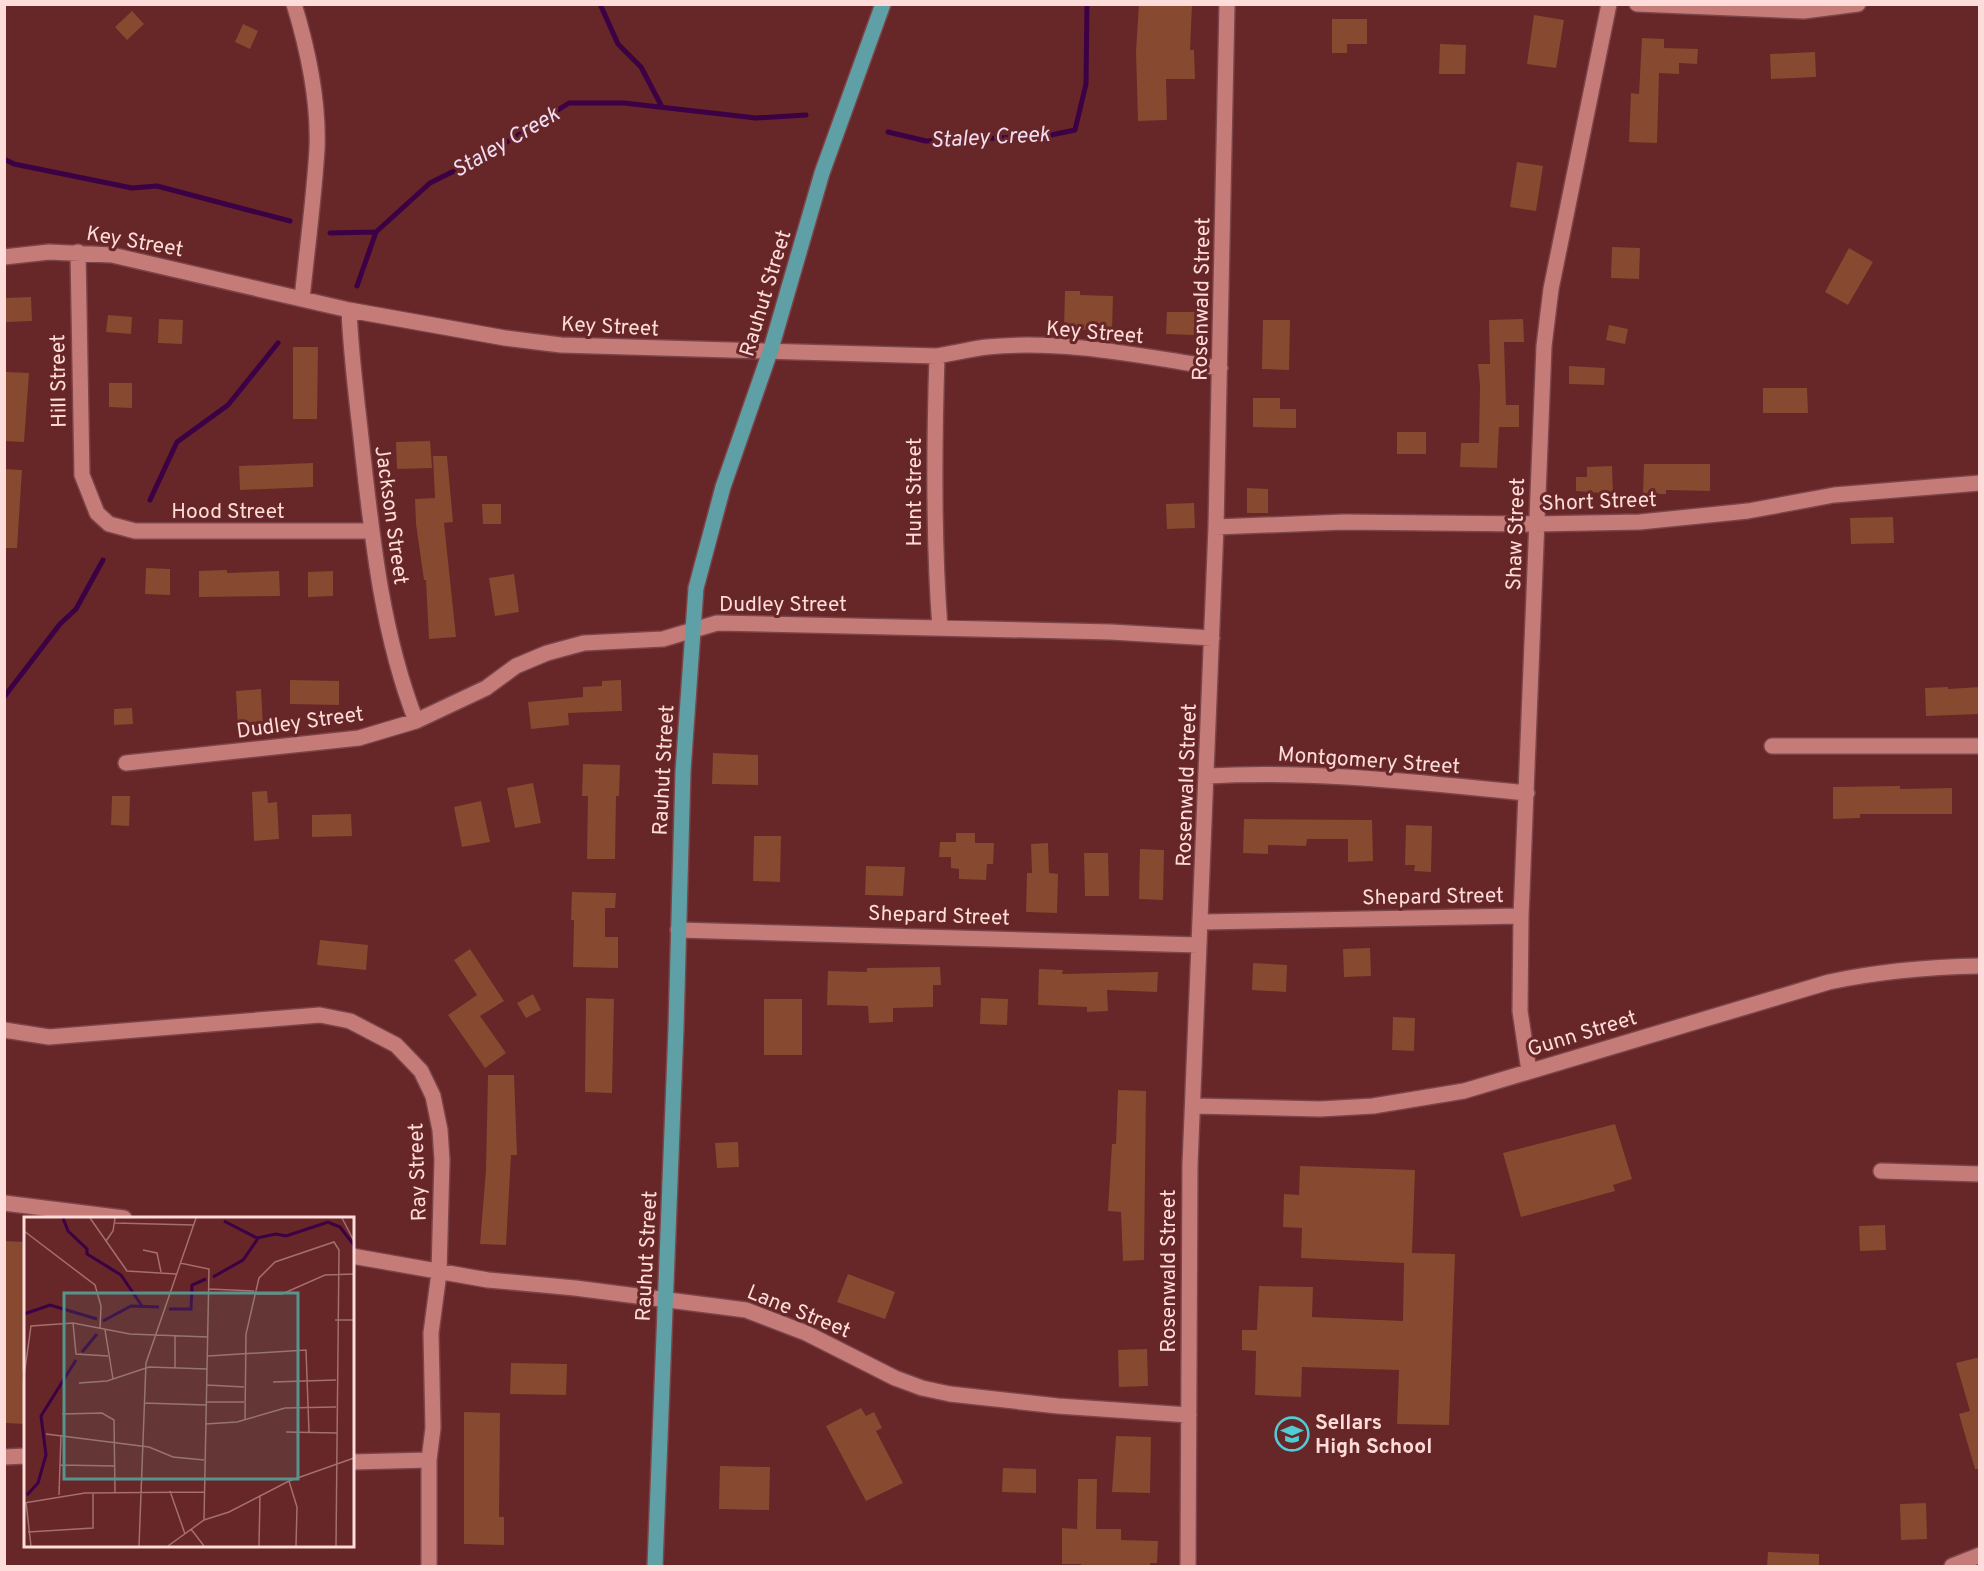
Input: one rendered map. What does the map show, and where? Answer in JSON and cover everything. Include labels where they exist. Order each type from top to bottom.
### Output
[{"type":"main road","name":"Rauhut Street","points":[[655,1566],[678,930],[692,629],[696,588],[714,518],[771,349],[822,173],[883,4]]},
{"type":"street","points":[[294,4],[307,53],[315,104],[317,147],[302,299]]},
{"type":"street","name":"Rosenwald Street","points":[[1188,1566],[1190,1165],[1208,776],[1216,526],[1227,4]]},
{"type":"street","name":"Shaw Street","points":[[1529,1071],[1520,1011],[1521,916],[1544,346],[1551,289],[1609,4]]},
{"type":"street","points":[[1637,4],[1794,11],[1858,4]]},
{"type":"street","name":"Key Street","points":[[4,257],[78,252],[142,261],[348,310],[505,339],[561,345],[704,351],[771,349],[938,356],[988,347],[1057,347],[1114,352],[1221,368]]},
{"type":"street","name":"Hill Street","points":[[78,252],[82,475],[94,508]]},
{"type":"street","name":"Jackson Street","points":[[348,310],[371,531],[384,612],[399,672],[417,721]]},
{"type":"street","name":"Hunt Street","points":[[938,356],[933,467],[935,561],[940,628]]},
{"type":"street","name":"Short Street","points":[[1216,526],[1344,522],[1536,524],[1688,519],[1748,511],[1834,495],[1980,483]]},
{"type":"street","name":"Hood Street","points":[[94,508],[109,524],[135,531],[371,531]]},
{"type":"street","name":"Dudley Street","points":[[126,763],[359,738],[417,721],[486,688],[516,666],[547,653],[584,643],[663,639],[717,623],[1212,638]]},
{"type":"street","points":[[1772,746],[1980,747]]},
{"type":"street","name":"Montgomery Street","points":[[1208,776],[1265,774],[1367,778],[1527,793]]},
{"type":"street","name":"Shepard Street","points":[[1202,922],[1521,916]]},
{"type":"street","name":"Shepard Street","points":[[678,930],[1199,945]]},
{"type":"street","name":"Gunn Street","points":[[1193,1106],[1320,1109],[1400,1103],[1464,1091],[1829,982],[1885,971],[1980,966]]},
{"type":"street","name":"Ray Street","points":[[4,1030],[49,1037],[320,1015],[350,1022],[375,1032],[396,1045],[421,1071],[433,1096],[442,1160],[439,1273],[431,1333],[433,1428],[429,1460],[429,1566]]},
{"type":"street","points":[[1881,1171],[1980,1174]]},
{"type":"street","points":[[4,1203],[116,1217]]},
{"type":"street","name":"Lane Street","points":[[354,1256],[439,1273],[746,1310],[806,1333],[895,1378],[922,1388],[950,1394],[1058,1406],[1189,1415]]},
{"type":"street","points":[[4,1456],[24,1456]]},
{"type":"street","points":[[354,1462],[429,1460]]},
{"type":"street","points":[[1952,1566],[1980,1556]]},
{"type":"building","points":[[1139,4],[1192,5],[1190,50],[1194,50],[1195,79],[1166,79],[1167,120],[1138,121],[1136,51]]},
{"type":"building","points":[[132,11],[144,24],[127,40],[115,27]]},
{"type":"building","points":[[1534,15],[1564,20],[1556,68],[1527,64]]},
{"type":"building","points":[[1332,19],[1367,19],[1367,44],[1347,44],[1347,53],[1332,53]]},
{"type":"building","points":[[243,24],[258,31],[250,49],[235,42]]},
{"type":"building","points":[[1642,38],[1664,39],[1664,48],[1698,49],[1697,64],[1679,63],[1679,74],[1659,73],[1657,143],[1629,142],[1631,93],[1639,94]]},
{"type":"building","points":[[1440,44],[1466,45],[1465,74],[1439,74]]},
{"type":"building","points":[[1815,52],[1816,77],[1771,79],[1770,54]]},
{"type":"building","points":[[1517,162],[1543,166],[1536,211],[1510,207]]},
{"type":"building","points":[[1612,247],[1640,248],[1639,279],[1611,278]]},
{"type":"building","points":[[1849,248],[1873,262],[1848,305],[1825,292]]},
{"type":"building","points":[[1065,291],[1080,291],[1080,295],[1113,296],[1112,332],[1064,328]]},
{"type":"building","points":[[31,297],[32,321],[6,322],[4,298]]},
{"type":"building","points":[[1167,312],[1195,312],[1194,335],[1166,334]]},
{"type":"building","points":[[108,315],[132,317],[131,334],[106,332]]},
{"type":"building","points":[[159,319],[183,320],[182,344],[158,343]]},
{"type":"building","points":[[1523,319],[1524,342],[1504,342],[1506,405],[1519,405],[1519,427],[1499,427],[1497,468],[1460,467],[1461,443],[1479,443],[1478,364],[1490,364],[1489,320]]},
{"type":"building","points":[[1263,320],[1290,320],[1289,370],[1262,369]]},
{"type":"building","points":[[1609,325],[1628,329],[1625,344],[1606,340]]},
{"type":"building","points":[[293,347],[318,347],[317,419],[293,419]]},
{"type":"building","points":[[1569,366],[1605,368],[1604,385],[1569,384]]},
{"type":"building","points":[[6,372],[29,373],[24,442],[4,441]]},
{"type":"building","points":[[109,383],[132,383],[132,408],[109,407]]},
{"type":"building","points":[[1763,388],[1807,388],[1808,413],[1763,413]]},
{"type":"building","points":[[1253,398],[1280,398],[1280,409],[1296,409],[1296,428],[1253,427]]},
{"type":"building","points":[[1397,432],[1426,432],[1426,454],[1397,454]]},
{"type":"building","points":[[430,441],[432,468],[397,469],[396,442]]},
{"type":"building","points":[[433,456],[447,456],[453,522],[444,523],[456,637],[429,639],[426,580],[424,580],[416,524],[415,499],[435,498]]},
{"type":"building","points":[[313,463],[313,487],[240,490],[239,466]]},
{"type":"building","points":[[1644,464],[1710,464],[1710,491],[1666,490],[1666,494],[1643,494]]},
{"type":"building","points":[[1612,466],[1613,494],[1576,491],[1576,477],[1587,477],[1587,467]]},
{"type":"building","points":[[4,469],[22,470],[17,548],[4,548]]},
{"type":"building","points":[[1247,488],[1268,489],[1268,513],[1247,513]]},
{"type":"building","points":[[1194,503],[1195,528],[1167,529],[1166,504]]},
{"type":"building","points":[[482,504],[501,504],[501,524],[483,524]]},
{"type":"building","points":[[1893,517],[1894,543],[1851,544],[1850,518]]},
{"type":"building","points":[[146,568],[170,569],[170,595],[145,594]]},
{"type":"building","points":[[227,570],[227,573],[279,571],[280,596],[199,597],[199,571]]},
{"type":"building","points":[[333,571],[333,596],[308,597],[308,572]]},
{"type":"building","points":[[514,574],[519,612],[495,616],[489,578]]},
{"type":"building","points":[[290,680],[339,681],[339,705],[290,704]]},
{"type":"building","points":[[621,680],[622,711],[568,713],[569,725],[531,729],[528,702],[583,697],[583,687],[602,686],[602,681]]},
{"type":"building","points":[[1948,687],[1948,689],[1980,687],[1980,714],[1926,716],[1925,688]]},
{"type":"building","points":[[261,689],[263,726],[238,728],[236,691]]},
{"type":"building","points":[[132,708],[133,724],[114,725],[114,709]]},
{"type":"building","points":[[713,753],[758,755],[758,785],[712,784]]},
{"type":"building","points":[[583,764],[620,765],[619,796],[616,796],[615,859],[587,859],[588,796],[582,796]]},
{"type":"building","points":[[533,783],[541,823],[515,828],[507,788]]},
{"type":"building","points":[[1900,786],[1900,789],[1952,788],[1952,814],[1860,814],[1860,818],[1833,819],[1833,787]]},
{"type":"building","points":[[267,791],[268,803],[277,802],[279,839],[254,841],[252,792]]},
{"type":"building","points":[[112,796],[130,796],[129,826],[111,825]]},
{"type":"building","points":[[481,801],[490,842],[462,847],[454,807]]},
{"type":"building","points":[[351,814],[352,836],[312,837],[312,815]]},
{"type":"building","points":[[1244,819],[1372,820],[1373,861],[1348,862],[1348,839],[1307,839],[1306,846],[1268,845],[1268,854],[1243,853]]},
{"type":"building","points":[[1406,825],[1432,826],[1431,872],[1414,871],[1415,865],[1405,865]]},
{"type":"building","points":[[956,833],[975,833],[975,843],[994,843],[993,864],[987,864],[986,880],[959,879],[959,869],[951,868],[951,857],[939,857],[940,842],[956,842]]},
{"type":"building","points":[[754,836],[781,836],[780,882],[753,881]]},
{"type":"building","points":[[1048,843],[1049,873],[1058,874],[1057,913],[1026,912],[1027,873],[1032,873],[1031,844]]},
{"type":"building","points":[[1140,849],[1164,850],[1163,900],[1139,899]]},
{"type":"building","points":[[1084,853],[1108,853],[1109,896],[1085,896]]},
{"type":"building","points":[[866,866],[905,867],[903,896],[865,895]]},
{"type":"building","points":[[572,892],[616,893],[615,908],[605,908],[605,937],[618,937],[618,968],[573,967]]},
{"type":"building","points":[[320,940],[368,945],[366,970],[317,965]]},
{"type":"building","points":[[1370,948],[1371,976],[1344,977],[1343,949]]},
{"type":"building","points":[[470,949],[504,1001],[480,1016],[506,1053],[485,1068],[448,1015],[477,995],[454,960]]},
{"type":"building","points":[[1253,963],[1287,965],[1286,992],[1252,990]]},
{"type":"building","points":[[940,967],[941,985],[933,985],[933,1007],[893,1008],[893,1022],[869,1023],[868,1006],[827,1005],[828,971],[867,972],[867,968]]},
{"type":"building","points":[[1039,969],[1063,970],[1062,974],[1158,972],[1157,992],[1107,990],[1108,1011],[1087,1012],[1087,1007],[1038,1005]]},
{"type":"building","points":[[533,994],[541,1010],[526,1018],[517,1003]]},
{"type":"building","points":[[586,998],[614,999],[612,1093],[585,1092]]},
{"type":"building","points":[[981,998],[1008,999],[1007,1025],[980,1024]]},
{"type":"building","points":[[764,999],[802,999],[802,1055],[764,1055]]},
{"type":"building","points":[[1393,1017],[1415,1018],[1414,1051],[1392,1050]]},
{"type":"building","points":[[488,1075],[514,1075],[517,1155],[511,1155],[506,1245],[480,1244],[486,1170]]},
{"type":"building","points":[[1118,1090],[1146,1091],[1144,1260],[1123,1261],[1121,1212],[1108,1211],[1112,1144],[1116,1144]]},
{"type":"building","points":[[1615,1124],[1632,1179],[1613,1185],[1615,1191],[1521,1217],[1503,1153]]},
{"type":"building","points":[[738,1142],[739,1167],[717,1168],[715,1143]]},
{"type":"building","points":[[1300,1166],[1415,1170],[1412,1253],[1455,1254],[1449,1425],[1397,1424],[1399,1370],[1302,1367],[1301,1397],[1255,1395],[1256,1351],[1242,1350],[1242,1330],[1257,1330],[1259,1286],[1313,1287],[1312,1317],[1403,1321],[1404,1263],[1301,1258],[1302,1228],[1283,1227],[1284,1194],[1299,1195]]},
{"type":"building","points":[[1885,1225],[1886,1250],[1860,1251],[1859,1226]]},
{"type":"building","points":[[4,1241],[24,1242],[24,1372],[22,1372],[24,1424],[4,1423]]},
{"type":"building","points":[[848,1274],[895,1292],[885,1319],[837,1302]]},
{"type":"building","points":[[1147,1349],[1148,1386],[1119,1387],[1118,1350]]},
{"type":"building","points":[[1980,1357],[1980,1469],[1975,1469],[1959,1414],[1970,1411],[1956,1363]]},
{"type":"building","points":[[511,1363],[567,1364],[566,1395],[510,1394]]},
{"type":"building","points":[[861,1408],[866,1416],[874,1412],[882,1428],[876,1431],[903,1483],[866,1501],[826,1426]]},
{"type":"building","points":[[464,1412],[500,1413],[499,1517],[504,1517],[504,1545],[464,1544]]},
{"type":"building","points":[[1116,1436],[1151,1437],[1150,1493],[1112,1492]]},
{"type":"building","points":[[720,1466],[770,1467],[769,1510],[719,1509]]},
{"type":"building","points":[[1003,1468],[1036,1469],[1036,1493],[1002,1492]]},
{"type":"building","points":[[1078,1479],[1097,1479],[1096,1529],[1121,1529],[1121,1540],[1158,1541],[1157,1563],[1150,1563],[1150,1566],[1062,1564],[1062,1528],[1077,1529]]},
{"type":"building","points":[[1926,1503],[1927,1539],[1901,1540],[1900,1504]]},
{"type":"building","points":[[1768,1552],[1819,1554],[1819,1566],[1767,1566]]},
{"type":"waterway","points":[[600,4],[618,44],[641,67],[662,107]]},
{"type":"waterway","name":"Staley Creek","points":[[888,132],[926,141],[1046,136],[1075,130],[1086,84],[1087,4]]},
{"type":"waterway","name":"Staley Creek","points":[[330,233],[376,232],[430,183],[488,154],[569,103],[624,103],[756,118],[806,115]]},
{"type":"waterway","name":"Staley Creek","points":[[4,159],[14,164],[132,188],[157,186],[290,221]]},
{"type":"waterway","points":[[357,286],[376,232]]},
{"type":"waterway","points":[[150,500],[177,442],[228,405],[278,343]]},
{"type":"waterway","points":[[4,697],[60,624],[76,609],[103,560]]},
{"type":"place","name":"Sellars High School","points":[[1292,1434]]}]
